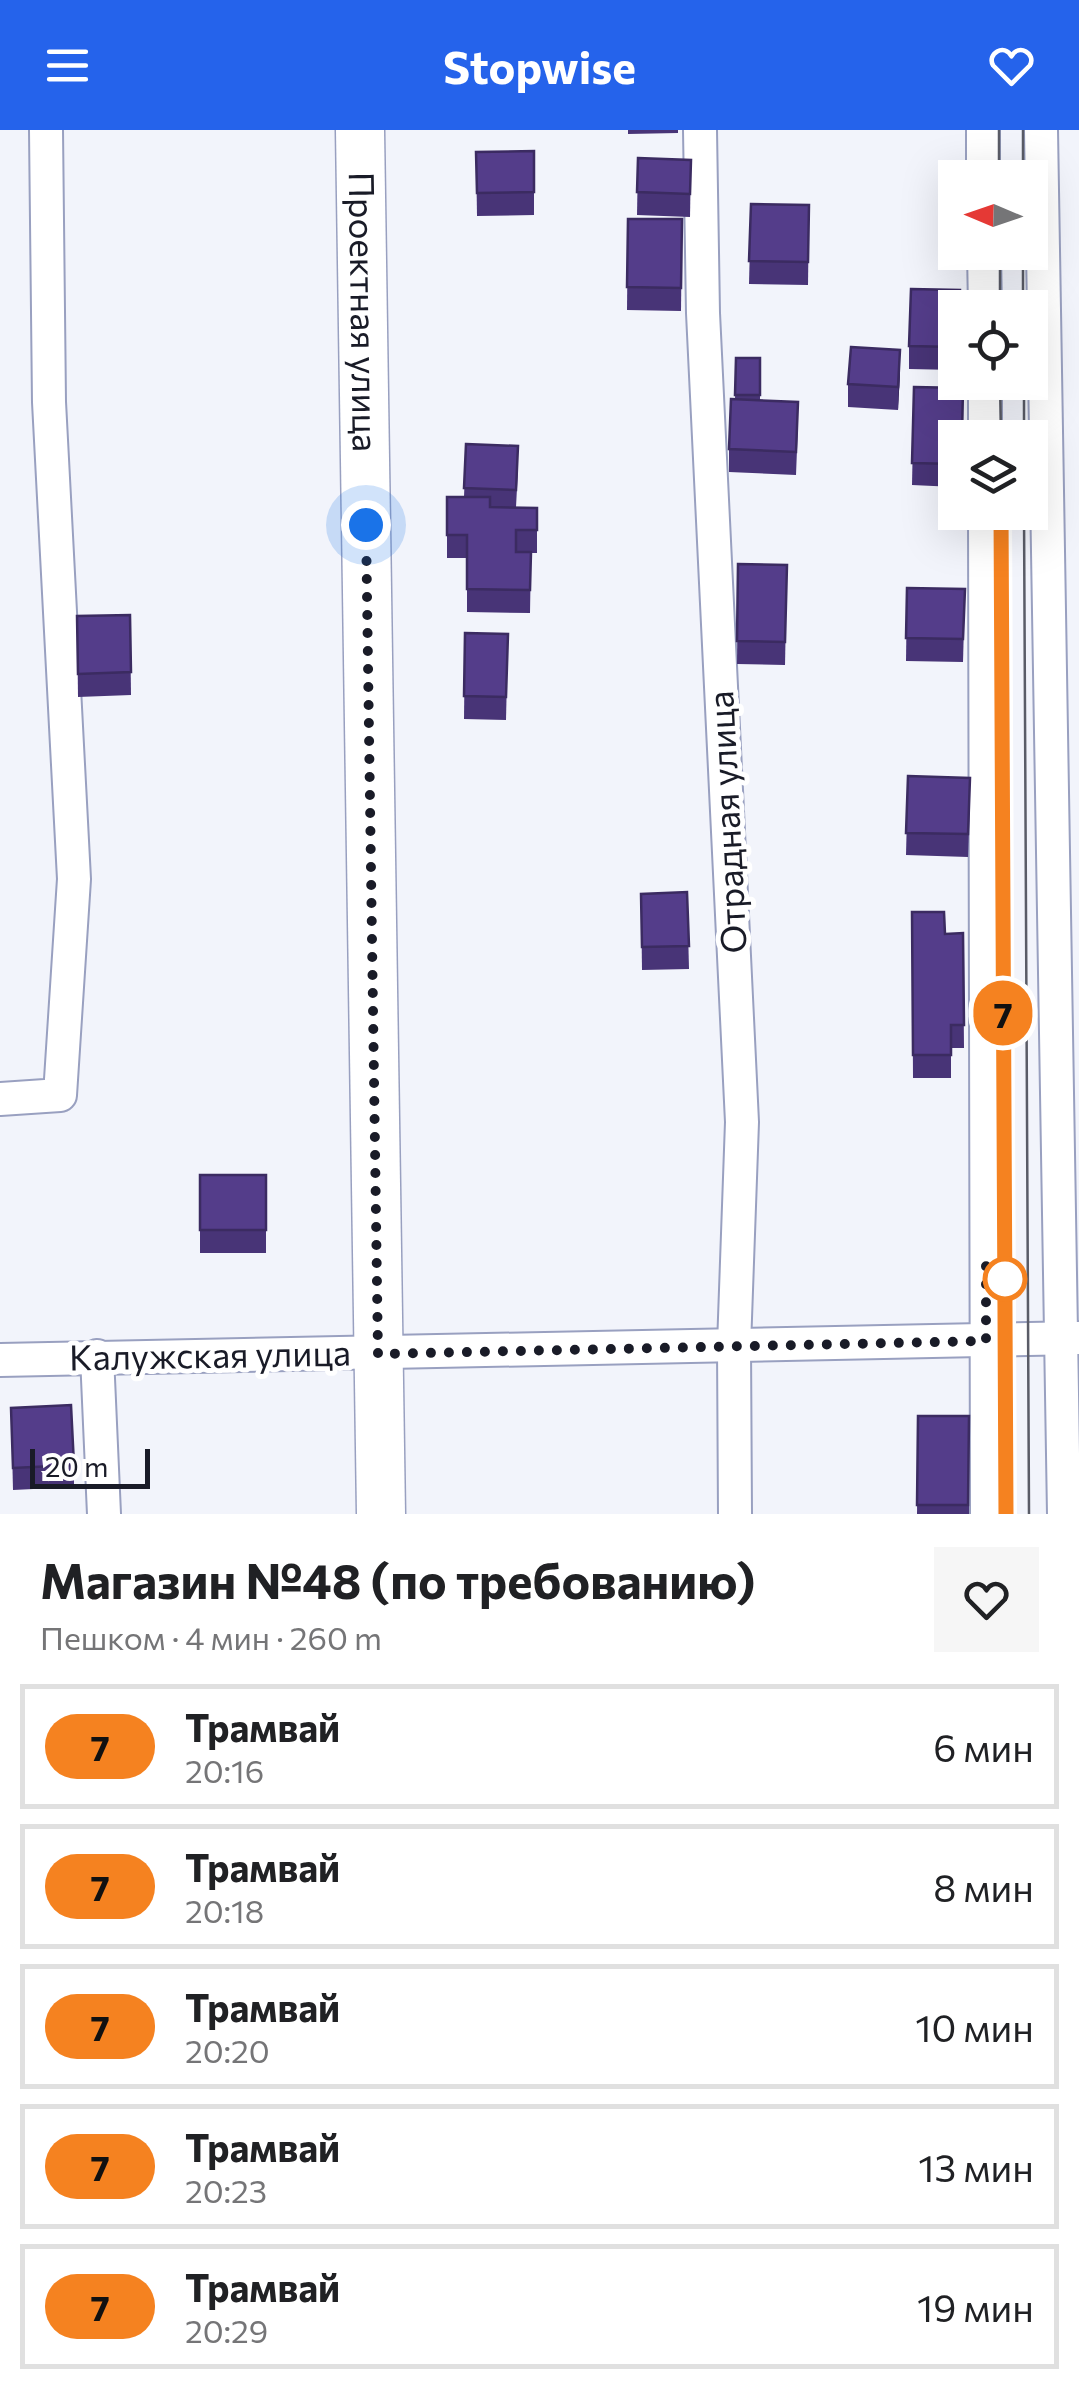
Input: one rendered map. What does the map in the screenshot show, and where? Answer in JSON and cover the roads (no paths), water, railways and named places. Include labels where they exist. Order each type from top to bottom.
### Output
[{"type":"main road","name":"Проектная улица","points":[[360,130],[381,1514]]},
{"type":"street","points":[[0,1099],[60,1095],[74,879],[49,402],[46,130]]},
{"type":"street","name":"Отрадная улица","points":[[700,130],[703,313],[742,1122],[734,1346],[734,1514]]},
{"type":"street","points":[[982,130],[983,160]]},
{"type":"street","points":[[1041,130],[1071,1338],[1064,1514]]},
{"type":"street","points":[[986,530],[987,1514]]},
{"type":"street","name":"Калужская улица","points":[[0,1360],[1071,1338]]},
{"type":"street","points":[[97,1356],[104,1514]]},
{"type":"tram line","points":[[999,130],[999,160]]},
{"type":"tram line","points":[[1023,130],[1023,160]]},
{"type":"tram line","points":[[1000,270],[1000,290]]},
{"type":"tram line","points":[[1023,270],[1023,290]]},
{"type":"tram line","points":[[1000,400],[1001,420]]},
{"type":"tram line","points":[[1024,400],[1024,420]]},
{"type":"tram line","points":[[1001,530],[1006,1514]]},
{"type":"tram line","name":"7","points":[[1001,530],[1006,1514]]},
{"type":"tram line","points":[[1024,530],[1029,1514]]}]
